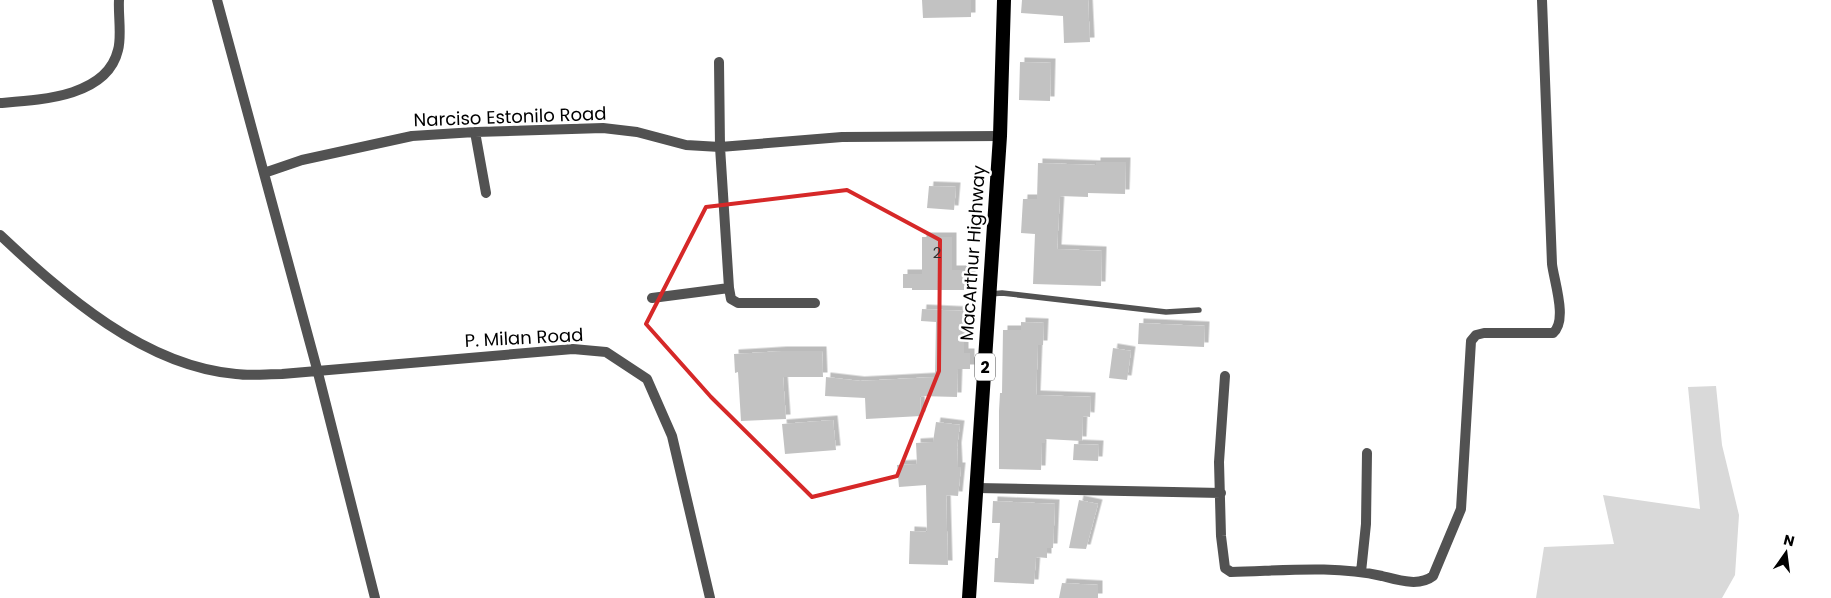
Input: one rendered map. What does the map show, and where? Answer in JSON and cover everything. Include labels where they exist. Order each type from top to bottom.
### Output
[{"type":"highway","name":"MacArthur Highway","points":[[969,598],[1000,136],[1004,0]]},
{"type":"street","points":[[0,102],[64,94],[90,87],[109,72],[119,50],[119,0]]},
{"type":"street","points":[[217,0],[375,598]]},
{"type":"street","points":[[1225,376],[1219,462],[1223,564],[1228,570],[1361,572],[1415,582],[1425,582],[1433,576],[1461,509],[1471,341],[1476,335],[1484,333],[1552,333],[1557,330],[1560,322],[1559,299],[1552,264],[1542,0]]},
{"type":"street","points":[[719,62],[720,147],[731,299],[738,303],[815,303]]},
{"type":"street","name":"Narciso Estonilo Road","points":[[264,173],[302,160],[404,138],[475,132],[603,128],[637,132],[686,145],[720,147],[842,137],[1000,136]]},
{"type":"street","points":[[475,132],[486,193]]},
{"type":"street","name":"P. Milan Road","points":[[0,235],[49,281],[95,318],[179,361],[208,370],[236,374],[282,374],[316,369],[573,349],[606,352],[647,379],[672,436],[710,598]]},
{"type":"street","points":[[652,298],[729,288]]},
{"type":"street","points":[[1361,572],[1366,524],[1367,453]]},
{"type":"street","points":[[977,488],[1221,493]]},
{"type":"lane","points":[[989,294],[1002,293],[1166,312],[1199,310]]},
{"type":"highlighted area","points":[[847,190],[940,240],[939,371],[897,476],[812,497],[711,397],[646,324],[706,207]]},
{"type":"shaded area","points":[[1716,386],[1722,445],[1739,515],[1735,575],[1722,598],[1536,598],[1544,547],[1614,544],[1603,495],[1700,509],[1688,387]]},
{"type":"building","points":[[922,0],[971,0],[971,17],[923,18]]},
{"type":"building","points":[[1022,0],[1088,0],[1090,42],[1064,43],[1063,16],[1021,13]]},
{"type":"building","points":[[1020,62],[1051,63],[1050,101],[1019,100]]},
{"type":"building","points":[[1096,162],[1126,162],[1125,194],[1088,193],[1088,197],[1060,196],[1057,249],[1102,251],[1101,286],[1033,284],[1035,234],[1021,233],[1023,199],[1037,199],[1038,163],[1096,165]]},
{"type":"building","points":[[929,186],[956,187],[954,210],[927,208]]},
{"type":"building","points":[[922,237],[952,237],[952,270],[971,270],[971,281],[964,281],[964,290],[912,290],[912,288],[903,288],[903,274],[922,274]]},
{"type":"building","points":[[922,309],[964,311],[964,353],[970,353],[970,369],[958,369],[957,397],[920,396],[921,416],[866,419],[865,398],[825,396],[826,377],[860,381],[935,377],[936,322],[921,321]]},
{"type":"building","points":[[1021,322],[1044,323],[1043,345],[1038,345],[1036,395],[1091,397],[1090,417],[1083,416],[1082,441],[1045,439],[1045,443],[1042,443],[1041,470],[999,469],[999,411],[1000,393],[1002,393],[1003,330],[1021,330]]},
{"type":"building","points":[[1139,323],[1205,326],[1204,347],[1138,344]]},
{"type":"building","points":[[1113,348],[1131,351],[1127,380],[1109,378]]},
{"type":"building","points":[[822,351],[823,377],[783,377],[786,419],[741,421],[738,372],[735,373],[734,354]]},
{"type":"building","points":[[833,420],[836,450],[785,454],[782,424]]},
{"type":"building","points":[[936,422],[960,425],[957,447],[958,467],[961,467],[958,496],[946,495],[948,565],[909,564],[910,531],[927,532],[926,485],[899,487],[897,465],[917,464],[916,443],[933,442]]},
{"type":"building","points":[[1074,444],[1099,445],[1098,461],[1073,460]]},
{"type":"building","points":[[1079,500],[1098,504],[1086,549],[1069,548]]},
{"type":"building","points":[[993,501],[1055,504],[1053,548],[1047,548],[1047,558],[1036,557],[1034,584],[994,582],[995,558],[998,558],[1000,523],[992,523]]},
{"type":"building","points":[[1062,583],[1098,585],[1098,598],[1059,598]]}]
